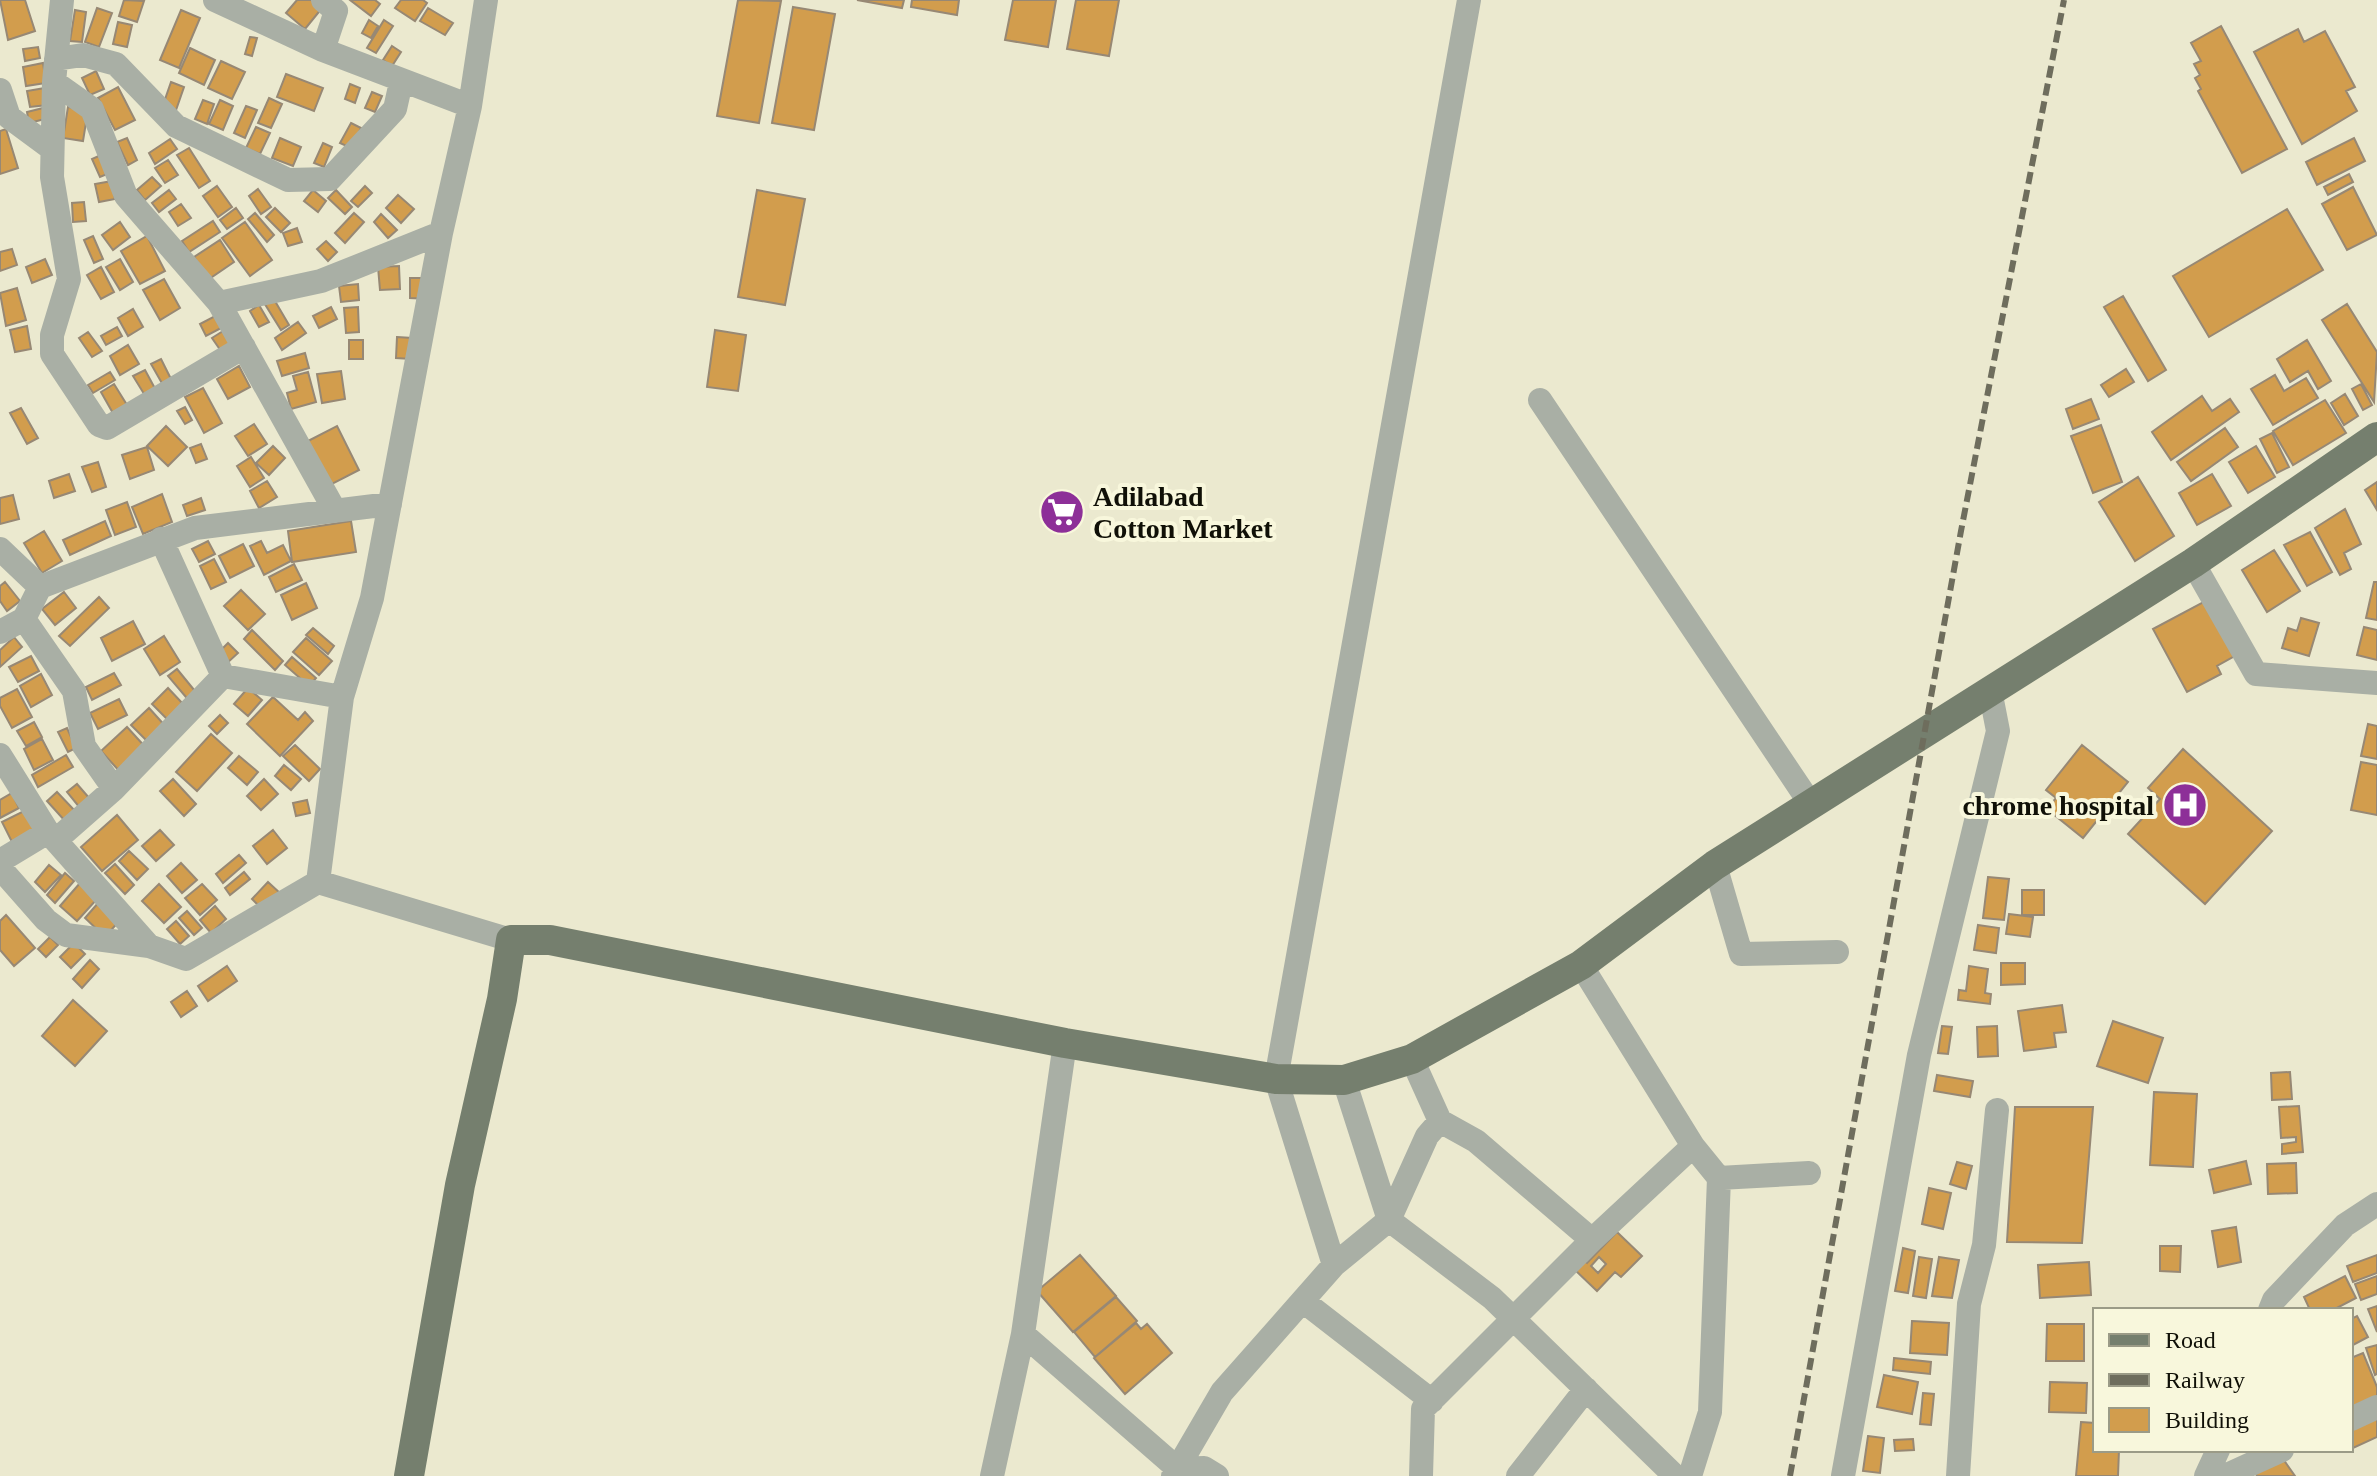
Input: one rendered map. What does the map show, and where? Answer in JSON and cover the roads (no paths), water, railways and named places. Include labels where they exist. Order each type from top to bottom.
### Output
[{"type":"main road","points":[[409,1476],[460,1185],[502,999],[511,940],[550,940],[1065,1043],[1276,1079],[1344,1080],[1412,1059],[1581,965],[1715,865],[2193,563],[2377,437]]},
{"type":"street","points":[[62,0],[51,148],[52,177],[69,268],[67,291],[52,335],[52,354],[99,425],[113,427],[244,347]]},
{"type":"street","points":[[215,0],[323,50],[470,106]]},
{"type":"street","points":[[323,0],[336,11],[323,50]]},
{"type":"street","points":[[318,882],[342,697],[372,598],[441,233],[470,106],[486,0]]},
{"type":"street","points":[[1334,1265],[1276,1079],[1469,0]]},
{"type":"street","points":[[55,71],[83,55],[116,64],[176,126],[288,180],[330,179],[395,109],[401,82]]},
{"type":"street","points":[[55,71],[92,109],[126,196],[219,303],[334,509]]},
{"type":"street","points":[[0,90],[9,117],[51,148]]},
{"type":"street","points":[[219,303],[321,281],[441,233]]},
{"type":"street","points":[[1540,400],[1810,803]]},
{"type":"street","points":[[0,632],[24,619],[40,587],[161,539],[195,528],[390,504]]},
{"type":"street","points":[[161,539],[223,676]]},
{"type":"street","points":[[0,549],[40,587]]},
{"type":"street","points":[[2193,563],[2256,674],[2377,683]]},
{"type":"street","points":[[24,619],[74,691],[84,746],[114,789]]},
{"type":"street","points":[[223,676],[342,697]]},
{"type":"street","points":[[0,861],[52,836],[114,789],[223,676]]},
{"type":"street","points":[[1843,1476],[1919,1055],[1998,731],[1990,690]]},
{"type":"street","points":[[0,755],[52,836],[149,946]]},
{"type":"street","points":[[1715,865],[1741,954],[1837,952]]},
{"type":"street","points":[[0,868],[46,920],[66,935],[149,946],[186,959],[318,882],[511,940]]},
{"type":"street","points":[[1581,965],[1693,1146],[1719,1178],[1710,1412],[1690,1476]]},
{"type":"street","points":[[992,1476],[1023,1334],[1065,1043]]},
{"type":"street","points":[[1412,1059],[1440,1121],[1476,1141],[1592,1240]]},
{"type":"street","points":[[1344,1080],[1389,1220],[1492,1298],[1667,1473]]},
{"type":"street","points":[[1958,1476],[1969,1304],[1984,1245],[1997,1110]]},
{"type":"street","points":[[1175,1472],[1222,1392],[1334,1265],[1389,1220],[1427,1136],[1440,1121]]},
{"type":"street","points":[[1421,1476],[1423,1409],[1592,1240],[1693,1146]]},
{"type":"street","points":[[1719,1178],[1809,1173]]},
{"type":"street","points":[[2271,1308],[2274,1300],[2345,1225],[2377,1204]]},
{"type":"street","points":[[1303,1301],[1432,1401]]},
{"type":"street","points":[[1023,1334],[1175,1472]]},
{"type":"street","points":[[1518,1476],[1586,1389]]},
{"type":"street","points":[[2353,1418],[2377,1407]]},
{"type":"street","points":[[2206,1476],[2217,1452]]},
{"type":"street","points":[[2225,1476],[2278,1452]]},
{"type":"street","points":[[1175,1472],[1204,1468],[1217,1476]]},
{"type":"railway","points":[[1790,1476],[1961,531],[2064,0]]},
{"type":"place","name":"Adilabad Cotton Market","points":[[1062,512]]},
{"type":"place","name":"chrome hospital","points":[[2185,805]]}]
